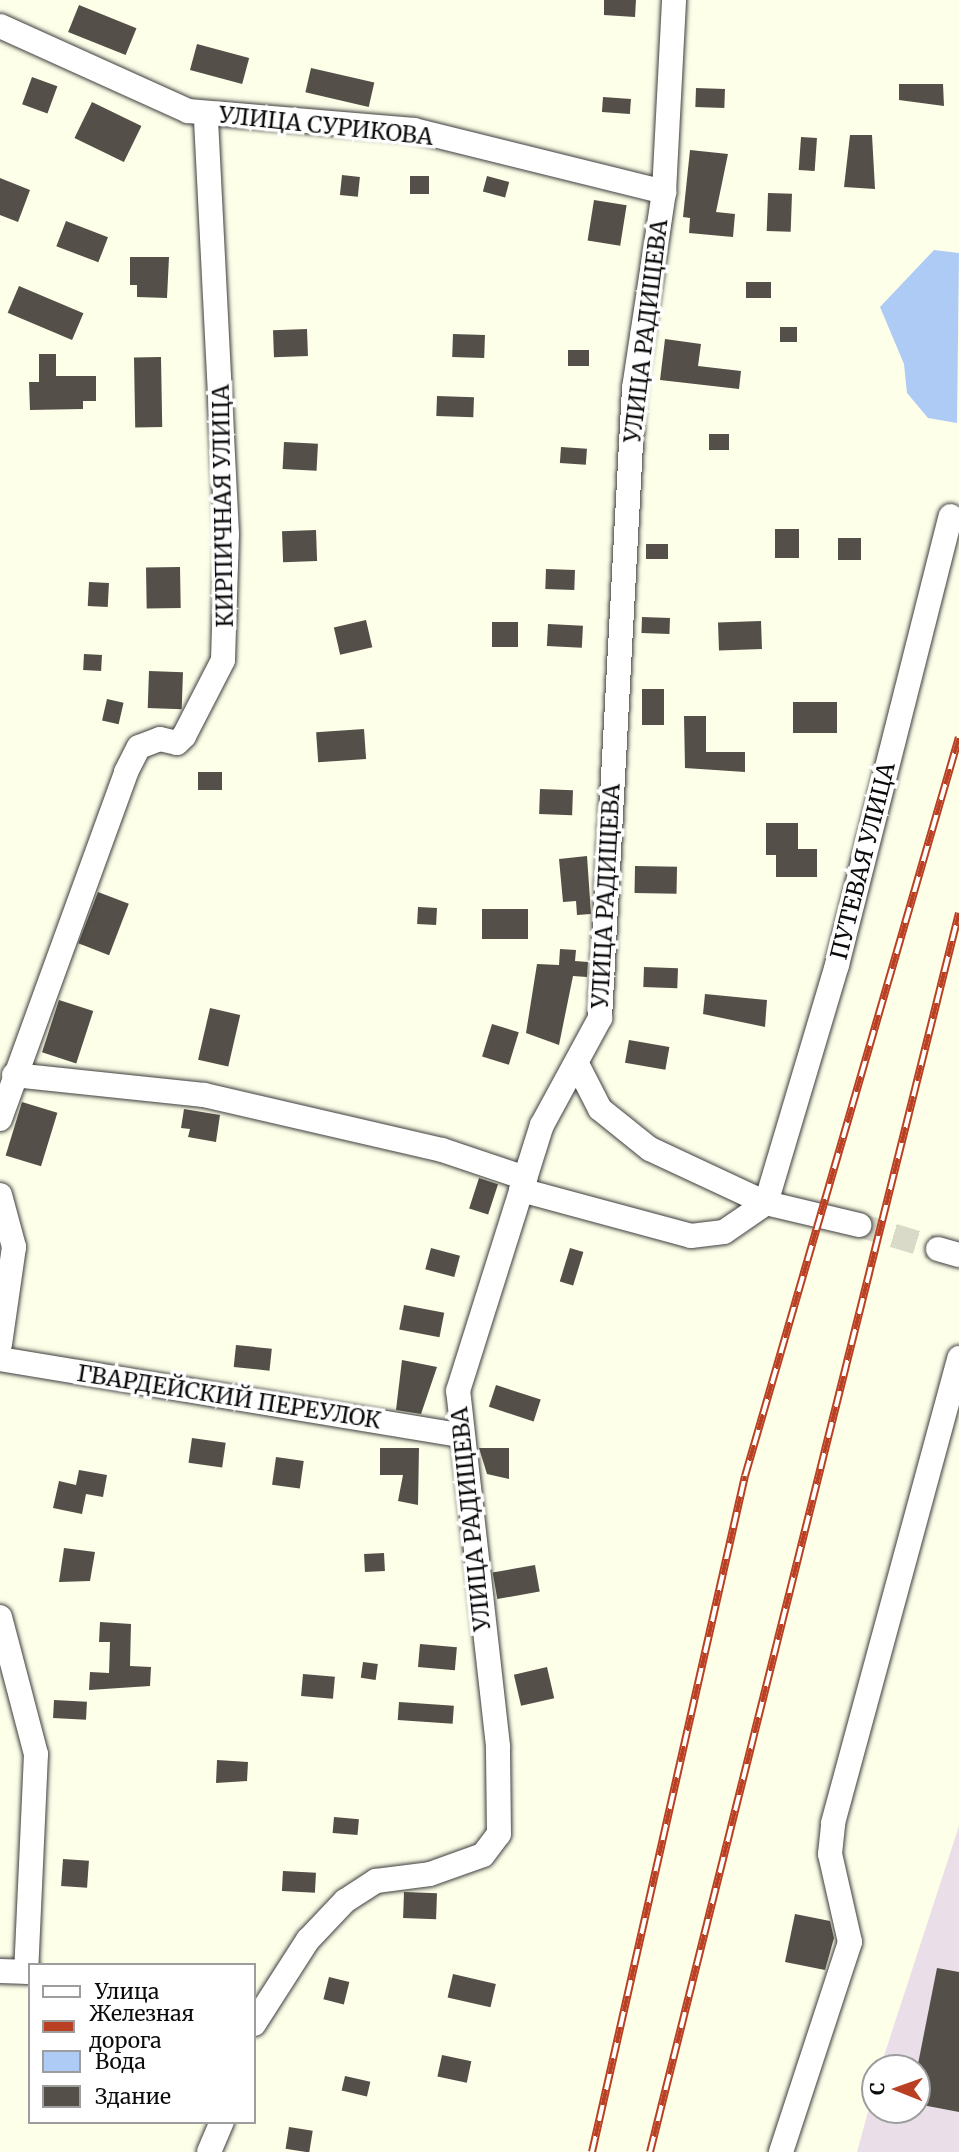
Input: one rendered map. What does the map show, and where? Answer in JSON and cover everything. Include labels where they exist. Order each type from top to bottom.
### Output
[{"type":"street","name":"УЛИЦА РАДИЩЕВА","points":[[261,1994],[345,1901],[376,1881],[430,1874],[483,1855],[499,1833],[503,1808],[458,1435],[458,1391],[542,1125],[578,1066],[600,1018],[607,954],[634,388],[664,192],[674,0]]},
{"type":"street","name":"УЛИЦА СУРИКОВА","points":[[0,26],[156,102],[206,114],[414,130],[664,192]]},
{"type":"street","name":"КИРПИЧНАЯ УЛИЦА","points":[[0,1119],[126,772],[139,747],[160,739],[177,743],[184,736],[223,660],[227,534],[206,114]]},
{"type":"street","name":"ПУТЕВАЯ УЛИЦА","points":[[766,1203],[837,965],[951,516]]},
{"type":"street","points":[[578,1066],[600,1109],[624,1130],[766,1203],[859,1225]]},
{"type":"street","points":[[14,1075],[204,1095],[442,1150],[523,1184],[691,1236],[724,1232],[766,1203]]},
{"type":"street","points":[[0,1195],[14,1247],[0,1344]]},
{"type":"street","points":[[781,2152],[850,1942],[830,1854],[833,1823],[959,1358]]},
{"type":"street","name":"ГВАРДЕЙСКИЙ ПЕРЕУЛОК","points":[[0,1359],[458,1435]]},
{"type":"street","points":[[0,1617],[36,1754],[28,1963]]},
{"type":"street","points":[[0,1971],[28,1972]]},
{"type":"street","points":[[256,2015],[261,1994]]},
{"type":"street","points":[[209,2152],[221,2124]]},
{"type":"shaded area","points":[[959,1826],[959,2152],[857,2152],[865,2124],[931,2124],[931,2054],[885,2054]]},
{"type":"water","points":[[934,250],[959,253],[957,423],[928,418],[907,393],[904,364],[880,307]]},
{"type":"building","points":[[604,0],[636,0],[635,17],[604,15]]},
{"type":"building","points":[[79,5],[136,28],[126,55],[68,32]]},
{"type":"building","points":[[197,44],[249,58],[242,84],[190,70]]},
{"type":"building","points":[[311,68],[374,83],[369,107],[305,92]]},
{"type":"building","points":[[32,77],[57,86],[47,113],[22,104]]},
{"type":"building","points":[[899,84],[943,84],[944,106],[899,100]]},
{"type":"building","points":[[696,88],[725,89],[724,108],[695,107]]},
{"type":"building","points":[[603,97],[631,99],[630,114],[602,112]]},
{"type":"building","points":[[92,102],[141,126],[124,162],[74,138]]},
{"type":"building","points":[[850,135],[872,135],[875,189],[844,187]]},
{"type":"building","points":[[801,137],[817,138],[815,171],[799,170]]},
{"type":"building","points":[[690,150],[728,154],[716,212],[735,214],[733,237],[689,233],[690,218],[683,217]]},
{"type":"building","points":[[342,175],[360,177],[358,197],[340,195]]},
{"type":"building","points":[[410,176],[429,176],[429,194],[410,194]]},
{"type":"building","points":[[487,176],[509,182],[505,197],[483,191]]},
{"type":"building","points":[[0,178],[30,190],[18,222],[0,215]]},
{"type":"building","points":[[768,193],[792,194],[791,232],[767,231]]},
{"type":"building","points":[[594,200],[627,205],[620,246],[588,240]]},
{"type":"building","points":[[66,221],[108,237],[98,262],[56,246]]},
{"type":"building","points":[[130,257],[169,257],[167,298],[137,297],[137,285],[130,285]]},
{"type":"building","points":[[746,282],[771,282],[771,298],[746,298]]},
{"type":"building","points":[[19,286],[83,313],[72,340],[8,313]]},
{"type":"building","points":[[780,327],[797,327],[797,342],[780,342]]},
{"type":"building","points":[[307,329],[308,356],[274,357],[273,330]]},
{"type":"building","points":[[453,334],[485,335],[484,358],[452,357]]},
{"type":"building","points":[[665,339],[701,344],[698,366],[741,371],[739,389],[660,380]]},
{"type":"building","points":[[568,350],[589,350],[589,366],[568,366]]},
{"type":"building","points":[[39,354],[56,354],[56,376],[96,376],[96,401],[83,401],[83,409],[30,410],[29,382],[39,382]]},
{"type":"building","points":[[134,357],[161,357],[162,427],[135,427]]},
{"type":"building","points":[[437,396],[474,397],[473,417],[436,416]]},
{"type":"building","points":[[709,434],[729,434],[729,450],[709,450]]},
{"type":"building","points":[[284,442],[318,444],[317,471],[283,469]]},
{"type":"building","points":[[561,447],[587,449],[586,465],[560,463]]},
{"type":"building","points":[[775,529],[799,529],[799,558],[775,558]]},
{"type":"building","points":[[316,530],[317,561],[283,562],[282,531]]},
{"type":"building","points":[[838,538],[861,538],[861,560],[838,560]]},
{"type":"building","points":[[646,544],[668,544],[668,559],[646,559]]},
{"type":"building","points":[[180,567],[181,608],[147,609],[146,568]]},
{"type":"building","points":[[546,569],[575,570],[574,590],[545,589]]},
{"type":"building","points":[[89,582],[109,583],[108,607],[88,606]]},
{"type":"building","points":[[642,617],[670,618],[669,634],[641,633]]},
{"type":"building","points":[[366,620],[372,647],[340,655],[334,627]]},
{"type":"building","points":[[761,621],[762,649],[719,650],[718,623]]},
{"type":"building","points":[[492,622],[518,622],[518,647],[492,647]]},
{"type":"building","points":[[548,624],[583,626],[582,648],[547,646]]},
{"type":"building","points":[[84,654],[102,655],[101,671],[83,670]]},
{"type":"building","points":[[149,671],[183,672],[182,709],[148,708]]},
{"type":"building","points":[[642,689],[664,689],[664,725],[642,725]]},
{"type":"building","points":[[107,699],[124,703],[119,724],[102,720]]},
{"type":"building","points":[[793,702],[837,702],[837,733],[793,733]]},
{"type":"building","points":[[684,716],[706,716],[706,752],[745,752],[745,772],[685,768]]},
{"type":"building","points":[[364,729],[366,759],[318,762],[316,732]]},
{"type":"building","points":[[198,772],[222,772],[222,790],[198,790]]},
{"type":"building","points":[[540,789],[573,790],[572,815],[539,814]]},
{"type":"building","points":[[766,823],[798,823],[798,849],[817,849],[817,877],[776,877],[776,855],[766,855]]},
{"type":"building","points":[[587,856],[591,914],[577,915],[576,901],[563,902],[559,859]]},
{"type":"building","points":[[635,866],[677,867],[677,894],[635,893]]},
{"type":"building","points":[[98,892],[129,904],[109,955],[78,943]]},
{"type":"building","points":[[418,907],[437,908],[436,925],[417,924]]},
{"type":"building","points":[[482,909],[528,909],[528,939],[482,939]]},
{"type":"building","points":[[560,949],[576,950],[575,961],[588,962],[587,977],[573,976],[559,1045],[526,1033],[537,964],[559,965]]},
{"type":"building","points":[[644,967],[678,968],[677,988],[643,987]]},
{"type":"building","points":[[705,994],[767,1000],[765,1027],[703,1014]]},
{"type":"building","points":[[59,1000],[93,1011],[76,1063],[42,1052]]},
{"type":"building","points":[[210,1008],[240,1015],[228,1067],[198,1060]]},
{"type":"building","points":[[492,1024],[519,1032],[509,1065],[482,1057]]},
{"type":"building","points":[[629,1040],[669,1047],[665,1070],[625,1063]]},
{"type":"building","points":[[22,1102],[57,1113],[41,1166],[6,1156]]},
{"type":"building","points":[[184,1109],[220,1115],[216,1142],[188,1137],[190,1129],[181,1128]]},
{"type":"building","points":[[479,1178],[498,1184],[488,1215],[469,1208]]},
{"type":"building","points":[[431,1248],[460,1256],[454,1277],[425,1269]]},
{"type":"building","points":[[570,1248],[583,1252],[573,1286],[560,1281]]},
{"type":"building","points":[[404,1305],[444,1313],[439,1337],[399,1330]]},
{"type":"building","points":[[236,1345],[272,1349],[270,1371],[234,1367]]},
{"type":"building","points":[[402,1360],[437,1367],[421,1414],[396,1410]]},
{"type":"building","points":[[496,1385],[541,1400],[534,1421],[489,1407]]},
{"type":"building","points":[[192,1438],[226,1443],[222,1467],[189,1463]]},
{"type":"building","points":[[380,1448],[419,1448],[418,1505],[398,1501],[403,1475],[380,1475]]},
{"type":"building","points":[[479,1448],[509,1448],[509,1479],[487,1474]]},
{"type":"building","points":[[276,1457],[304,1461],[300,1489],[272,1485]]},
{"type":"building","points":[[79,1470],[107,1475],[103,1497],[86,1494],[82,1514],[53,1508],[59,1481],[76,1485]]},
{"type":"building","points":[[64,1548],[95,1552],[90,1581],[59,1582]]},
{"type":"building","points":[[384,1553],[385,1571],[365,1572],[364,1554]]},
{"type":"building","points":[[535,1565],[540,1592],[497,1599],[493,1572]]},
{"type":"building","points":[[100,1622],[131,1624],[130,1666],[151,1667],[150,1686],[89,1690],[90,1672],[109,1673],[110,1642],[99,1642]]},
{"type":"building","points":[[420,1644],[457,1647],[455,1670],[418,1667]]},
{"type":"building","points":[[363,1662],[378,1664],[376,1680],[361,1678]]},
{"type":"building","points":[[547,1667],[554,1698],[521,1706],[514,1675]]},
{"type":"building","points":[[303,1674],[335,1677],[333,1699],[301,1696]]},
{"type":"building","points":[[54,1700],[87,1702],[86,1720],[53,1718]]},
{"type":"building","points":[[399,1702],[454,1706],[453,1724],[398,1720]]},
{"type":"building","points":[[217,1760],[248,1762],[247,1781],[216,1783]]},
{"type":"building","points":[[334,1817],[359,1819],[358,1835],[333,1833]]},
{"type":"building","points":[[63,1859],[89,1861],[87,1888],[61,1886]]},
{"type":"building","points":[[283,1871],[316,1873],[315,1893],[282,1891]]},
{"type":"building","points":[[404,1892],[437,1893],[436,1919],[403,1918]]},
{"type":"building","points":[[795,1914],[830,1921],[834,1938],[825,1970],[785,1962]]},
{"type":"building","points":[[937,1968],[959,1972],[959,2112],[931,2107],[931,2054],[920,2054]]},
{"type":"building","points":[[453,1974],[496,1984],[490,2007],[448,1997]]},
{"type":"building","points":[[329,1977],[349,1982],[344,2004],[323,1999]]},
{"type":"building","points":[[442,2055],[471,2061],[467,2083],[437,2077]]},
{"type":"building","points":[[345,2076],[370,2082],[367,2096],[342,2091]]},
{"type":"building","points":[[289,2127],[313,2131],[309,2152],[286,2149]]},
{"type":"tunnel","points":[[859,1225],[938,1249]]},
{"type":"railway","points":[[592,2152],[745,1476],[959,737]]},
{"type":"railway","points":[[650,2152],[959,913]]}]
